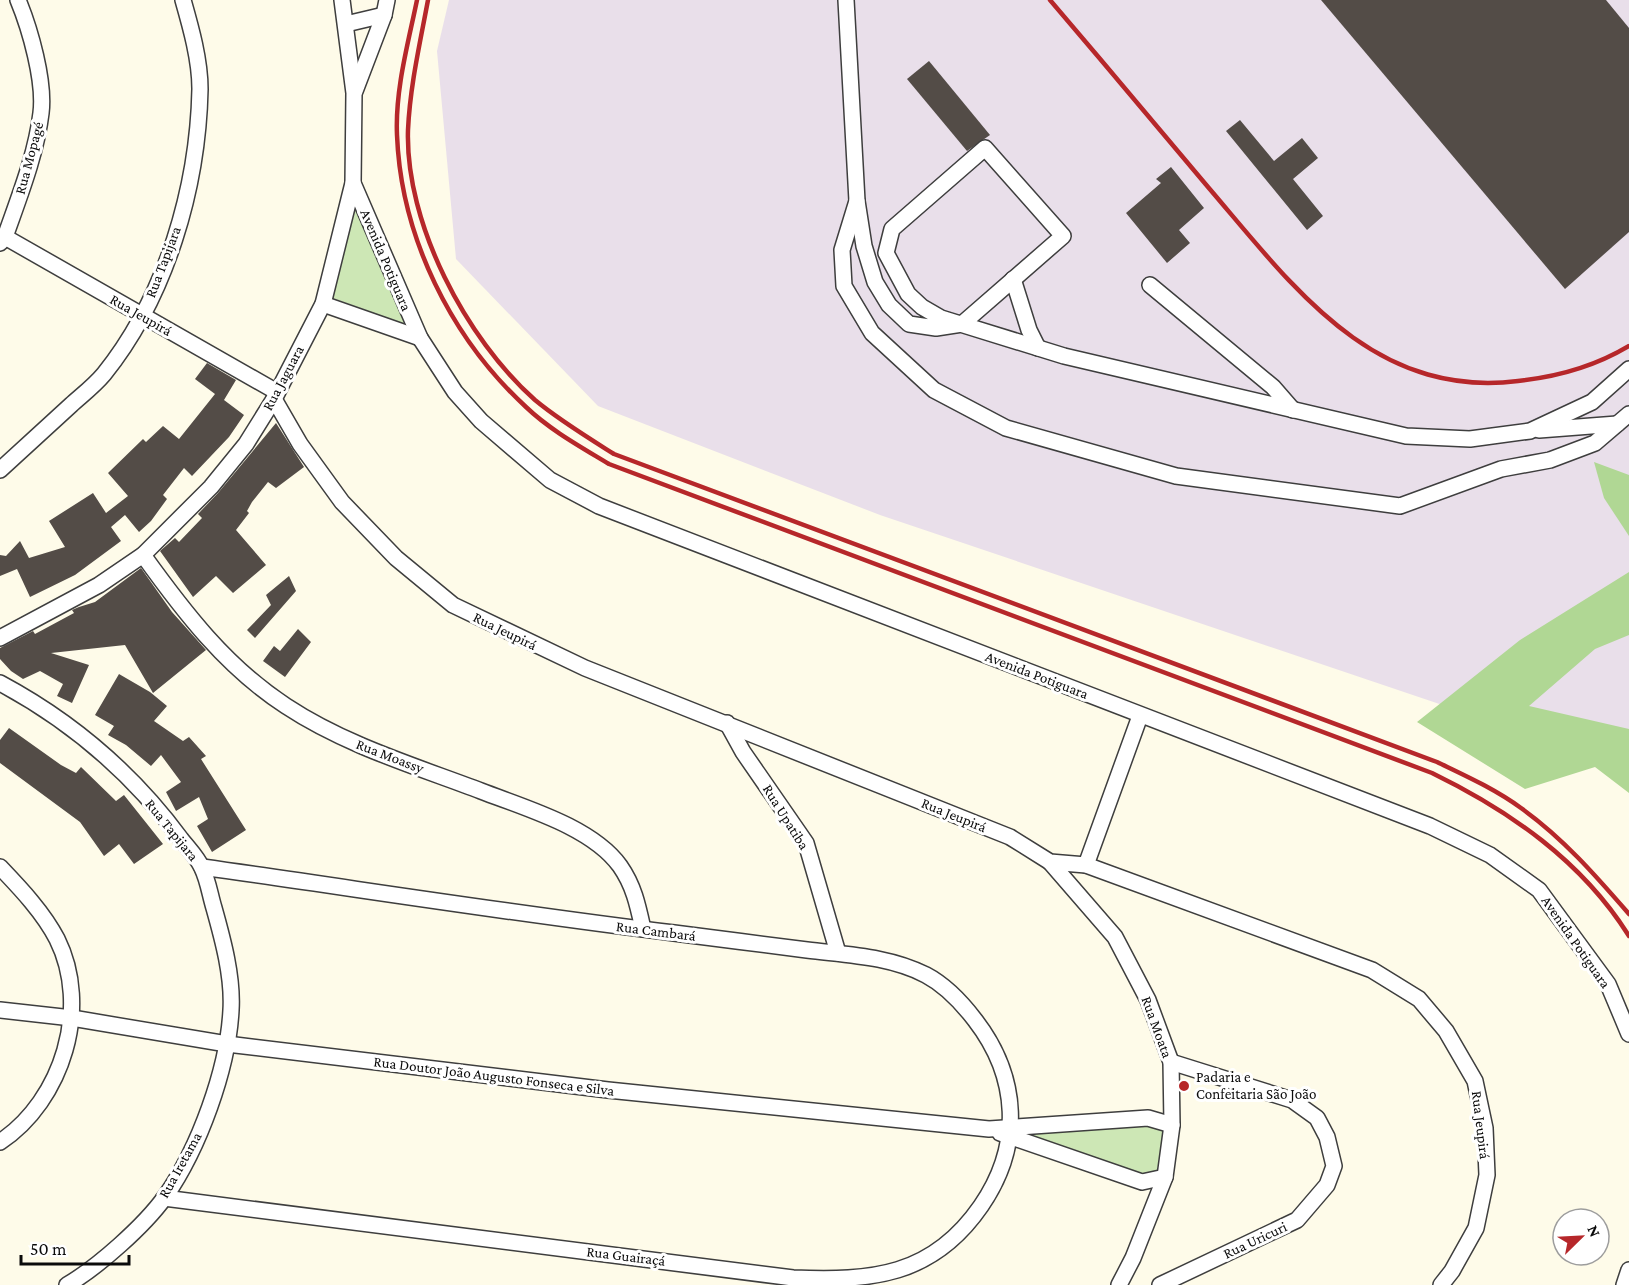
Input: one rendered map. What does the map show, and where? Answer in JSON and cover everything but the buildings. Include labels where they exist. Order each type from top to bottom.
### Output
[{"type":"street","name":"Rua Mopagé","points":[[2,240],[27,173],[42,111],[36,56],[18,0]]},
{"type":"street","name":"Rua Tapijara","points":[[0,470],[102,377],[124,348],[142,316],[167,257],[185,201],[196,147],[200,87],[192,30],[183,0]]},
{"type":"street","name":"Rua Jaguara","points":[[0,638],[99,585],[143,555],[211,487],[246,444],[275,396],[323,304],[353,183],[354,93],[342,0]]},
{"type":"street","points":[[846,0],[856,201],[864,246],[875,282],[889,305],[909,324],[936,328],[962,324],[1063,236],[985,148],[892,229],[886,253],[908,294],[922,307],[941,318],[962,324],[1038,348],[1406,436],[1470,440],[1623,419]]},
{"type":"street","points":[[346,24],[385,8]]},
{"type":"street","points":[[354,93],[385,8]]},
{"type":"street","name":"Avenida Potiguara","points":[[353,183],[420,338],[455,392],[481,421],[550,480],[599,506],[1140,716],[1430,825],[1490,855],[1539,890],[1574,933],[1608,984],[1629,1034]]},
{"type":"street","points":[[856,201],[842,250],[844,286],[872,333],[934,390],[1006,429],[1116,461],[1176,476],[1400,506],[1501,469],[1550,460],[1594,443],[1623,419]]},
{"type":"street","name":"Rua Jeupirá","points":[[2,240],[142,316],[275,396],[300,444],[342,502],[396,558],[453,605],[585,668],[1010,837],[1050,862],[1086,865],[1372,970],[1419,999],[1446,1031],[1475,1081],[1485,1128],[1487,1176],[1476,1228],[1442,1285]]},
{"type":"street","points":[[1013,279],[1029,330],[1038,348]]},
{"type":"street","points":[[1149,285],[1273,387],[1293,410]]},
{"type":"street","name":"Avenida Potiguara","points":[[323,304],[420,338]]},
{"type":"street","points":[[1530,431],[1592,402],[1629,369]]},
{"type":"street","name":"Rua Moassy","points":[[143,555],[186,613],[228,661],[287,707],[352,742],[537,812],[584,834],[619,864],[636,894],[643,929]]},
{"type":"street","name":"Rua Tapijara","points":[[0,683],[70,728],[117,765],[163,814],[202,867],[220,929],[228,971],[231,1008],[227,1044]]},
{"type":"street","points":[[1086,865],[1140,716]]},
{"type":"street","name":"Rua Upatiba","points":[[727,723],[743,752],[806,843],[838,953]]},
{"type":"street","name":"Rua Moata","points":[[1050,862],[1115,937],[1148,1000],[1171,1062],[1172,1125],[1165,1177],[1133,1258],[1119,1285]]},
{"type":"street","points":[[0,867],[35,908],[57,940],[70,983],[72,1018],[59,1068],[51,1084],[27,1118],[0,1142]]},
{"type":"street","name":"Rua Cambará","points":[[202,867],[643,929],[886,959],[928,975],[960,1001],[991,1041],[1000,1059],[1008,1090],[1010,1132]]},
{"type":"street","name":"Rua Doutor João Augusto Fonseca e Silva","points":[[0,1010],[72,1018],[227,1044],[608,1090],[1010,1132],[1142,1182],[1165,1177]]},
{"type":"street","name":"Rua Iretama","points":[[67,1285],[111,1253],[164,1198],[196,1141],[227,1044]]},
{"type":"street","name":"Rua Uricuri","points":[[1160,1285],[1297,1220],[1328,1185],[1334,1166],[1327,1137],[1317,1118],[1292,1100],[1171,1062]]},
{"type":"street","name":"Rua Doutor João Augusto Fonseca e Silva","points":[[1010,1132],[1148,1118],[1172,1125]]},
{"type":"street","name":"Rua Guairaçá","points":[[164,1198],[790,1281],[865,1278],[914,1264],[935,1253],[961,1232],[987,1198],[1000,1171],[1010,1132]]},
{"type":"street","points":[[1623,1285],[1629,1270]]},
{"type":"shaded area","points":[[449,0],[1629,0],[1629,768],[880,515],[598,406],[456,259],[437,51]]},
{"type":"green space","points":[[355,204],[406,325],[330,297]]},
{"type":"green space","points":[[1594,462],[1629,475],[1629,536],[1604,498]]},
{"type":"green space","points":[[1629,572],[1629,635],[1595,649],[1529,706],[1629,729],[1629,793],[1595,767],[1525,789],[1417,722],[1520,640]]},
{"type":"green space","points":[[1148,1120],[1170,1126],[1163,1174],[1142,1177],[1018,1132]]},
{"type":"railway","points":[[417,0],[403,67],[397,118],[401,173],[408,211],[420,248],[453,318],[499,380],[545,423],[609,464],[1432,773],[1516,821],[1567,861],[1610,909],[1629,936]]},
{"type":"railway","points":[[428,0],[413,81],[408,130],[410,166],[417,203],[444,277],[464,312],[510,375],[544,407],[614,454],[1437,762],[1480,783],[1521,808],[1578,858],[1629,914]]},
{"type":"railway","points":[[1050,0],[1271,261],[1340,328],[1378,353],[1420,372],[1466,382],[1518,381],[1575,370],[1602,360],[1629,346]]},
{"type":"place","name":"Padaria e Confeitaria São João","points":[[1184,1086]]}]
